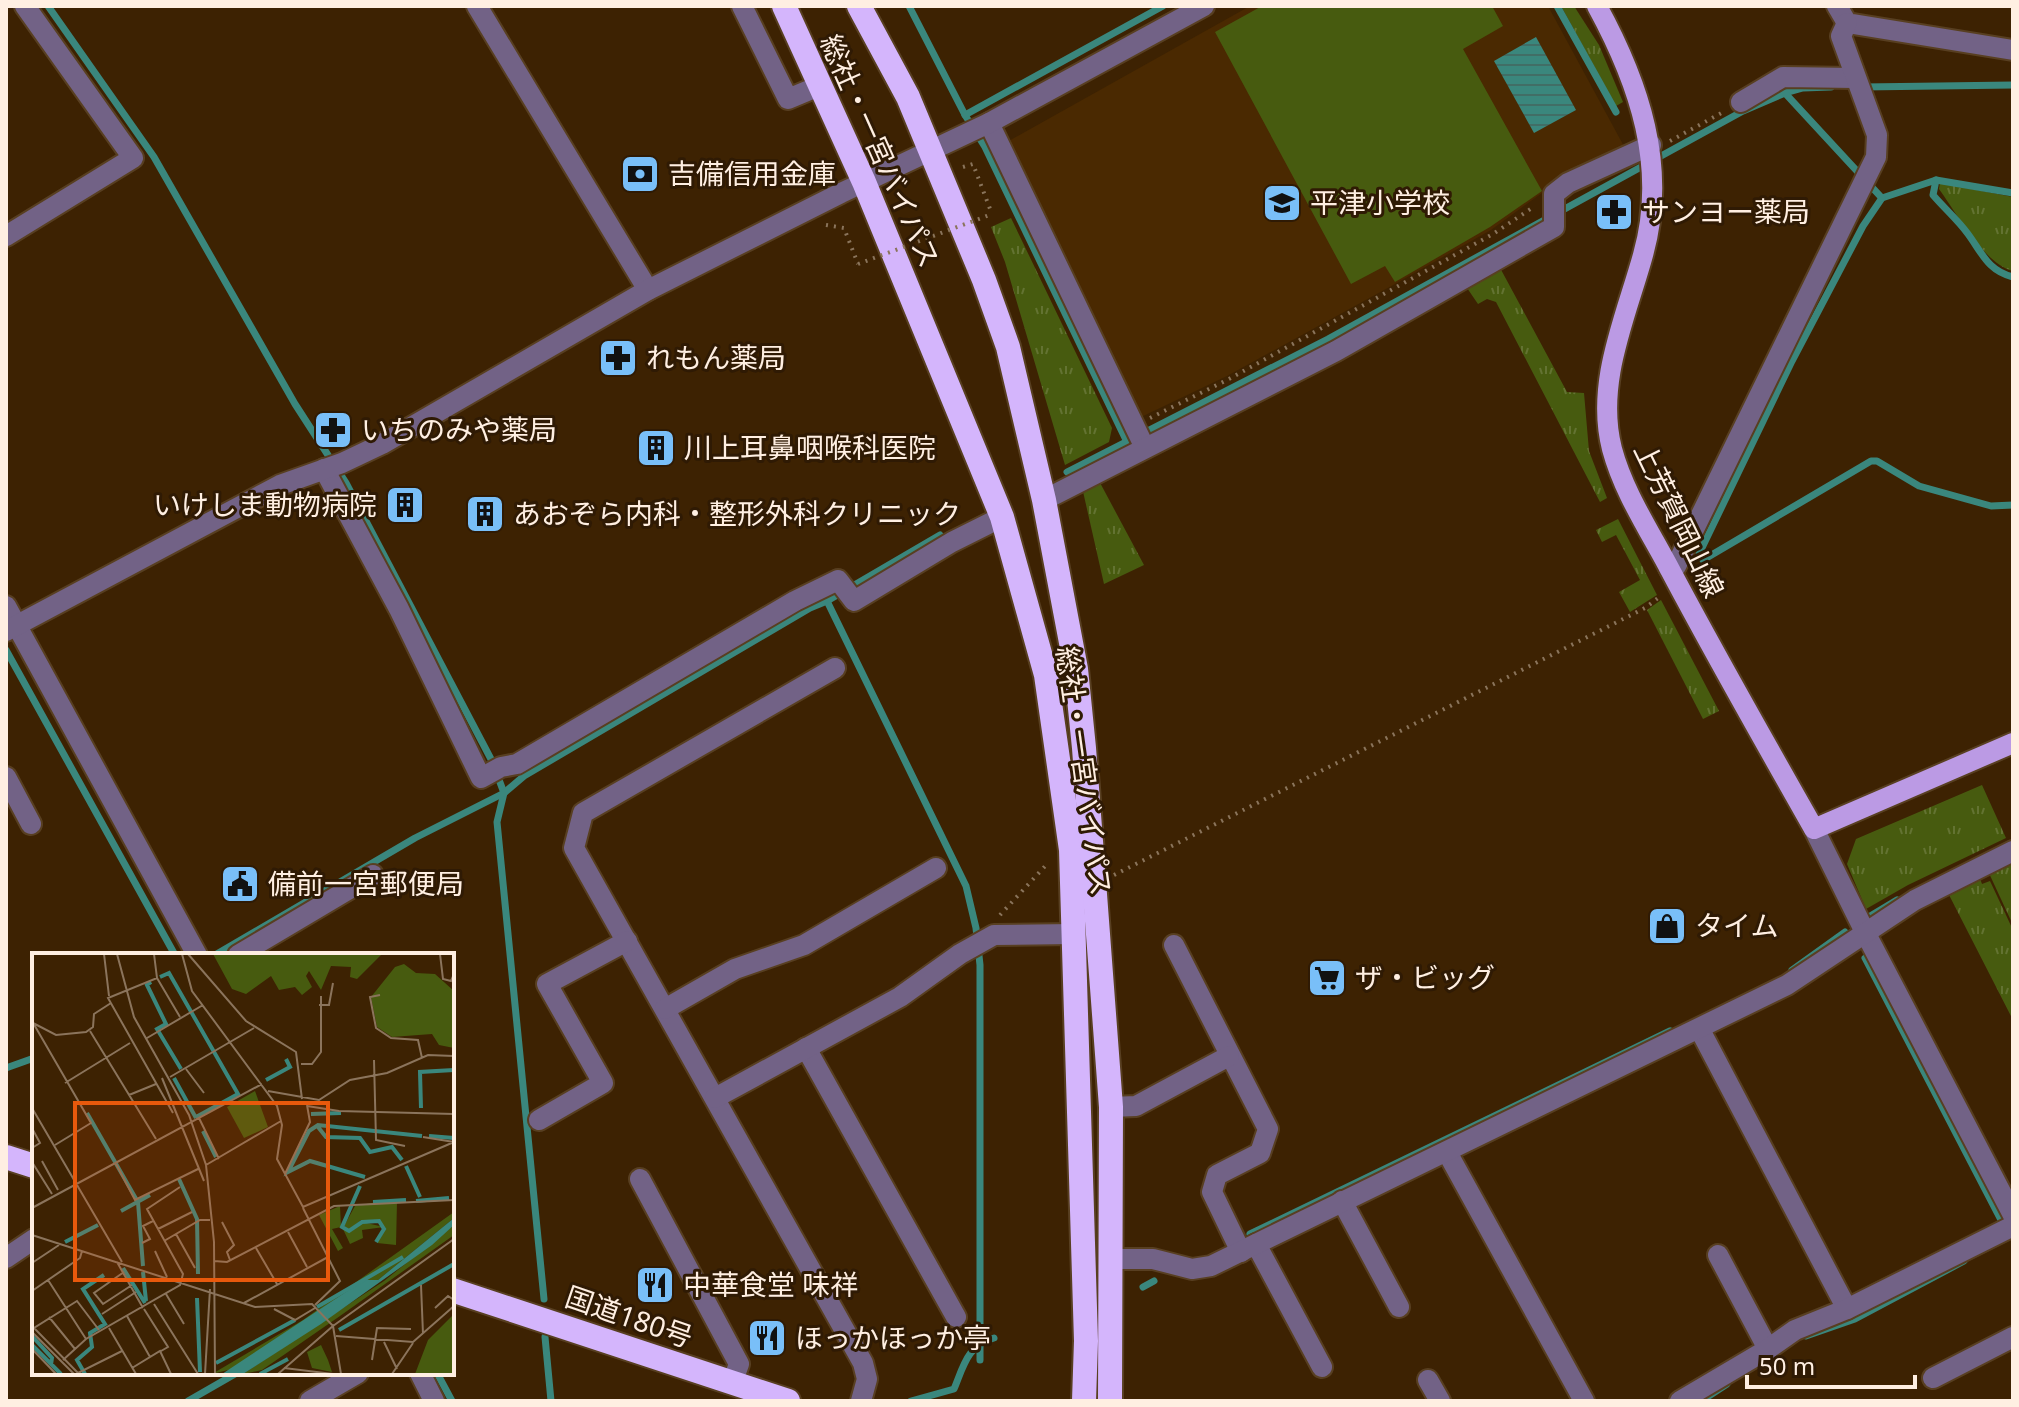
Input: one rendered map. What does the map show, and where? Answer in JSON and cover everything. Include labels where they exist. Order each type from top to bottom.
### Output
[{"type":"highway","name":"総社・一宮バイパス","points":[[784,6],[864,182],[1002,517],[1046,675],[1071,850],[1086,1341],[1084,1401]]},
{"type":"highway","name":"総社・一宮バイパス","points":[[859,6],[908,97],[984,280],[1008,347],[1044,500],[1076,669],[1111,1107],[1110,1401]]},
{"type":"highway","points":[[6,1157],[32,1165]]},
{"type":"highway","name":"国道180号","points":[[454,1291],[788,1401]]},
{"type":"main road","name":"上芳賀岡山線","points":[[1597,6],[1641,103],[1652,149],[1649,231],[1610,370],[1608,405],[1612,449],[1631,498],[1814,829]]},
{"type":"main road","points":[[1814,829],[2013,743]]},
{"type":"street","points":[[6,236],[133,158],[25,6]]},
{"type":"street","points":[[477,6],[648,290]]},
{"type":"street","points":[[742,6],[788,99],[819,86]]},
{"type":"street","points":[[12,628],[280,485],[382,444],[648,290],[987,124],[1204,6]]},
{"type":"street","points":[[1669,568],[1676,566],[1876,157],[1877,135],[1841,36],[1842,14],[2013,50]]},
{"type":"street","points":[[1741,102],[1783,77],[1857,84]]},
{"type":"street","points":[[987,124],[1139,436]]},
{"type":"street","points":[[1044,500],[1139,436],[1336,351],[1554,227],[1554,205],[1568,183],[1652,149]]},
{"type":"street","points":[[332,466],[481,778],[501,767],[517,764],[795,601],[838,580],[854,601],[952,542],[1002,517]]},
{"type":"street","points":[[6,606],[12,628],[196,953]]},
{"type":"street","points":[[835,668],[583,813],[574,848],[863,1363],[867,1379],[861,1401]]},
{"type":"street","points":[[6,777],[31,824]]},
{"type":"street","points":[[1680,1401],[1795,1330],[1847,1309],[2008,1226],[1814,829]]},
{"type":"street","points":[[1110,1259],[1153,1259],[1192,1269],[1211,1266],[1787,985],[1915,900],[2013,851]]},
{"type":"street","points":[[665,1009],[735,969],[804,945],[936,868]]},
{"type":"street","points":[[241,953],[373,875]]},
{"type":"street","points":[[715,1098],[900,997],[960,954],[994,935],[1074,934]]},
{"type":"street","points":[[539,1120],[603,1083],[547,984],[627,941]]},
{"type":"street","points":[[1174,945],[1268,1129],[1260,1153],[1217,1175],[1212,1192],[1322,1367]]},
{"type":"street","points":[[1700,1030],[1847,1309]]},
{"type":"street","points":[[806,1048],[956,1317]]},
{"type":"street","points":[[1111,1107],[1136,1106],[1229,1056]]},
{"type":"street","points":[[1447,1152],[1584,1401]]},
{"type":"street","points":[[640,1179],[739,1364],[732,1383]]},
{"type":"street","points":[[1342,1201],[1399,1307]]},
{"type":"street","points":[[6,1258],[32,1240]]},
{"type":"street","points":[[1718,1255],[1768,1349]]},
{"type":"street","points":[[1933,1378],[2013,1337]]},
{"type":"street","points":[[310,1401],[355,1375]]},
{"type":"street","points":[[421,1375],[434,1401]]},
{"type":"street","points":[[1428,1380],[1440,1401]]},
{"type":"path","points":[[1652,149],[1741,102]]},
{"type":"path","points":[[826,224],[844,228],[858,264],[992,214],[973,164],[961,168]]},
{"type":"path","points":[[1139,436],[1229,379],[1493,234],[1554,205]]},
{"type":"path","points":[[1112,876],[1645,608],[1663,594]]},
{"type":"path","points":[[993,923],[1049,861]]},
{"type":"shaded area","name":"平津小学校","points":[[1250,6],[1548,6],[1626,150],[1564,177],[1491,230],[1227,376],[1137,419],[1007,142]]},
{"type":"green space","points":[[1262,6],[1492,6],[1503,26],[1463,49],[1542,191],[1490,227],[1395,282],[1385,266],[1351,284],[1215,32]]},
{"type":"green space","points":[[1561,6],[1574,6],[1599,45],[1623,102],[1616,106]]},
{"type":"green space","points":[[1940,183],[2013,197],[2013,271],[2002,267],[1982,248],[1939,189]]},
{"type":"green space","points":[[1011,218],[1112,428],[1109,442],[1065,465],[1005,262],[991,227]]},
{"type":"green space","points":[[1499,266],[1567,392],[1584,393],[1589,451],[1607,498],[1600,502],[1496,302],[1487,299],[1478,304],[1465,285]]},
{"type":"green space","points":[[1098,479],[1144,565],[1104,584],[1082,487]]},
{"type":"green space","points":[[1618,519],[1657,595],[1630,612],[1619,592],[1640,580],[1616,535],[1602,542],[1596,530]]},
{"type":"green space","points":[[1661,600],[1719,711],[1703,719],[1647,610]]},
{"type":"green space","points":[[1982,785],[2006,838],[1908,885],[1866,909],[1847,864],[1856,839]]},
{"type":"green space","points":[[2013,859],[2013,925],[1988,871]]},
{"type":"green space","points":[[1979,876],[1982,884],[1990,881],[2013,930],[2013,1020],[1947,891]]},
{"type":"water","points":[[1536,37],[1576,110],[1534,133],[1494,61]]},
{"type":"waterway","points":[[48,6],[154,157],[295,404],[346,483],[492,761],[504,793],[497,822],[544,1299]]},
{"type":"waterway","points":[[909,6],[965,115],[985,147],[1127,442]]},
{"type":"waterway","points":[[965,115],[1163,6]]},
{"type":"waterway","points":[[1557,6],[1616,112]]},
{"type":"waterway","points":[[1863,87],[2013,85]]},
{"type":"waterway","points":[[1785,93],[1803,88],[1831,87]]},
{"type":"waterway","points":[[1067,472],[1328,339],[1743,111],[1785,93],[1882,198]]},
{"type":"waterway","points":[[1936,180],[1933,195],[1964,229],[1991,266],[2013,277]]},
{"type":"waterway","points":[[2013,193],[1936,180],[1882,198],[1863,226],[1792,361],[1699,554],[1703,560],[1871,461],[1877,461],[1919,486],[1991,506],[2013,505]]},
{"type":"waterway","points":[[218,953],[415,838],[504,793],[524,776],[940,535]]},
{"type":"waterway","points":[[827,601],[966,886],[976,928],[980,965],[980,1360]]},
{"type":"waterway","points":[[6,650],[174,953]]},
{"type":"waterway","points":[[1867,918],[1897,900]]},
{"type":"waterway","points":[[1792,970],[1845,932]]},
{"type":"waterway","points":[[1865,958],[2001,1220],[2001,1230]]},
{"type":"waterway","points":[[1250,1234],[1670,1031]]},
{"type":"waterway","points":[[6,1068],[32,1059]]},
{"type":"waterway","points":[[1806,1336],[1855,1319],[1964,1261]]},
{"type":"waterway","points":[[1143,1287],[1154,1281]]},
{"type":"waterway","points":[[545,1337],[551,1401]]},
{"type":"waterway","points":[[911,1401],[954,1389],[972,1351],[994,1338]]},
{"type":"waterway","points":[[188,1401],[233,1375]]},
{"type":"waterway","points":[[438,1375],[452,1401]]},
{"type":"waterway","points":[[1701,1401],[1727,1384]]},
{"type":"place","name":"吉備信用金庫","points":[[640,174]]},
{"type":"place","name":"平津小学校","points":[[1282,203]]},
{"type":"place","name":"サンヨー薬局","points":[[1614,212]]},
{"type":"place","name":"れもん薬局","points":[[618,358]]},
{"type":"place","name":"いちのみや薬局","points":[[333,430]]},
{"type":"place","name":"川上耳鼻咽喉科医院","points":[[656,448]]},
{"type":"place","name":"いけしま動物病院","points":[[405,505]]},
{"type":"place","name":"あおぞら内科・整形外科クリニック","points":[[485,514]]},
{"type":"place","name":"備前一宮郵便局","points":[[240,884]]},
{"type":"place","name":"タイム","points":[[1667,926]]},
{"type":"place","name":"ザ・ビッグ","points":[[1327,978]]},
{"type":"place","name":"中華食堂 味祥","points":[[655,1285]]},
{"type":"place","name":"ほっかほっか亭","points":[[767,1338]]}]
